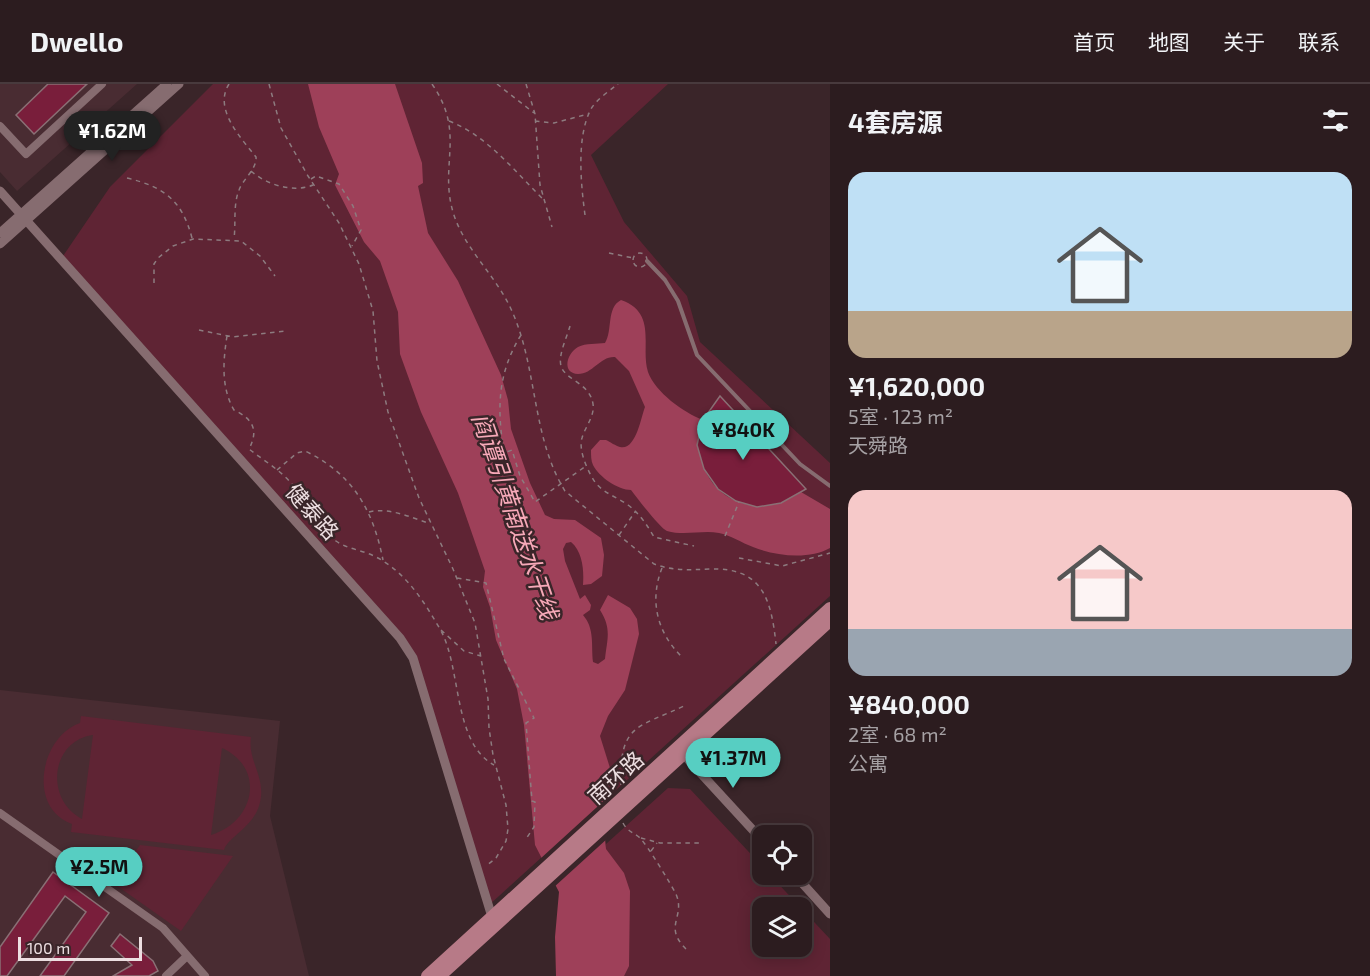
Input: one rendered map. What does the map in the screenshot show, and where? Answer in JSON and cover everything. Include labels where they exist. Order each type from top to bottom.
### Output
[{"type":"main road","name":"南环路","points":[[440,976],[500,914],[830,608]]},
{"type":"main road","name":"南环路","points":[[629,793],[684,755],[830,621]]},
{"type":"main road","name":"南环路","points":[[427,976],[500,914]]},
{"type":"street","points":[[0,126],[26,154],[102,84]]},
{"type":"street","points":[[0,244],[24,218],[167,84]]},
{"type":"street","points":[[0,233],[24,218],[179,84]]},
{"type":"street","name":"健泰路","points":[[0,191],[400,638],[413,658],[478,871],[500,914]]},
{"type":"street","points":[[684,755],[752,829]]},
{"type":"street","points":[[0,813],[163,927],[204,976]]},
{"type":"street","points":[[804,885],[830,914]]},
{"type":"street","points":[[166,976],[187,956]]},
{"type":"lane","points":[[647,261],[665,280],[678,301],[697,355],[717,379],[800,464],[830,486]]},
{"type":"path","points":[[229,84],[223,97],[224,107],[232,124],[256,157],[257,162],[245,177],[237,196],[234,239]]},
{"type":"path","points":[[269,84],[281,128],[352,246],[373,311],[377,361],[388,412],[429,523],[457,578],[475,623],[482,656],[495,765],[506,805],[508,829],[506,841],[496,858],[478,871]]},
{"type":"path","points":[[432,84],[440,95],[452,136],[450,198],[453,213],[475,256],[511,309],[529,363],[545,447],[560,483],[565,491],[654,564],[685,571],[724,569],[741,572],[754,579],[762,590],[770,613],[777,657]]},
{"type":"path","points":[[497,84],[535,114]]},
{"type":"path","points":[[526,84],[535,114],[540,185],[552,227]]},
{"type":"path","points":[[585,215],[581,188],[582,143],[589,114],[591,108],[618,84]]},
{"type":"path","points":[[535,121],[554,123],[589,114]]},
{"type":"path","points":[[449,121],[468,128],[480,137],[545,202]]},
{"type":"path","points":[[251,171],[261,180],[271,184],[304,189],[314,185]]},
{"type":"path","points":[[311,180],[316,177],[339,184],[353,206],[362,230],[352,246]]},
{"type":"path","points":[[127,178],[166,192],[186,221],[193,239]]},
{"type":"path","points":[[154,283],[154,264],[158,258],[173,246],[193,239],[242,241],[260,256],[275,276]]},
{"type":"path","points":[[609,254],[634,258]]},
{"type":"path","points":[[570,326],[561,365],[564,371],[585,387],[594,405],[591,418],[581,439],[587,465],[595,483],[635,511],[654,537],[694,546]]},
{"type":"path","points":[[199,330],[227,336],[285,331]]},
{"type":"path","points":[[521,335],[507,362],[499,410],[504,453],[512,450],[520,476],[535,502],[587,465]]},
{"type":"path","points":[[227,336],[222,362],[229,402],[234,410],[247,416],[254,425],[255,438],[249,449],[293,485],[334,541],[383,561],[406,579],[440,629],[449,649],[453,676],[474,746],[484,759],[495,765]]},
{"type":"path","points":[[277,470],[297,453],[306,451],[340,472],[369,512],[379,539],[383,561]]},
{"type":"path","points":[[725,536],[739,502]]},
{"type":"path","points":[[369,512],[377,510],[429,523]]},
{"type":"path","points":[[618,535],[635,511]]},
{"type":"path","points":[[739,558],[782,566],[830,553]]},
{"type":"path","points":[[663,567],[654,594],[655,611],[669,642],[682,658]]},
{"type":"path","points":[[457,578],[486,583],[504,659],[534,718],[526,723],[532,801],[536,802],[534,826],[526,839]]},
{"type":"path","points":[[440,629],[464,651],[475,656],[482,656]]},
{"type":"path","points":[[629,793],[621,766],[626,738],[636,727],[686,705]]},
{"type":"path","points":[[623,824],[628,831],[640,838],[658,842],[699,843]]},
{"type":"path","points":[[640,838],[677,896],[678,907],[674,931],[678,942],[687,950]]},
{"type":"path","points":[[650,851],[658,842]]},
{"type":"shaded area","points":[[0,84],[137,84],[17,191],[0,172]]},
{"type":"shaded area","points":[[213,84],[668,84],[591,155],[624,222],[687,296],[700,342],[830,463],[830,596],[488,906],[413,658],[61,259],[110,187]]},
{"type":"shaded area","points":[[0,690],[280,721],[270,816],[309,976],[0,976]]},
{"type":"shaded area","points":[[81,716],[251,737],[252,754],[261,787],[256,814],[226,845],[224,850],[71,832],[72,824],[58,816],[49,803],[44,789],[44,773],[48,757],[56,742],[66,731],[80,723]],"holes":[[[93,735],[82,819],[70,810],[62,799],[57,772],[68,748],[78,740]],[[222,748],[236,757],[245,768],[250,794],[237,819],[226,828],[211,835]]]},
{"type":"shaded area","points":[[668,788],[690,789],[752,855],[752,885],[779,885],[791,897],[752,897],[752,957],[812,957],[812,920],[830,939],[830,976],[585,976],[606,844]]},
{"type":"shaded area","points":[[140,845],[233,856],[181,931],[113,883]]},
{"type":"water","name":"阎谭引黄南送水干线","points":[[308,84],[395,84],[422,163],[423,183],[418,186],[428,233],[458,281],[501,375],[508,400],[511,429],[530,483],[545,515],[554,519],[575,520],[601,538],[604,555],[602,576],[591,584],[583,585],[582,562],[575,546],[571,542],[566,543],[563,549],[565,561],[580,599],[585,595],[591,605],[590,610],[583,615],[591,632],[593,662],[598,664],[605,659],[607,629],[600,610],[608,595],[630,608],[637,619],[639,634],[625,690],[608,716],[600,736],[610,768],[609,785],[602,807],[606,849],[624,873],[630,891],[629,966],[624,976],[556,976],[555,937],[559,892],[535,845],[524,725],[517,689],[496,640],[490,607],[483,587],[485,571],[458,493],[421,412],[400,354],[398,312],[380,261],[364,242],[335,185],[339,174],[319,127]]},
{"type":"water","points":[[621,300],[640,313],[644,322],[646,362],[652,380],[671,401],[703,420],[699,443],[702,463],[711,480],[724,494],[740,503],[759,506],[780,502],[801,492],[830,509],[830,548],[812,554],[781,554],[762,550],[719,533],[667,531],[631,490],[615,485],[596,470],[592,462],[591,450],[600,440],[606,440],[620,447],[630,444],[637,432],[645,407],[629,371],[615,357],[605,359],[588,371],[578,374],[569,370],[568,362],[571,354],[578,347],[605,343],[613,308]]},
{"type":"pier","points":[[608,797],[605,807],[608,838],[553,888],[540,859]]},
{"type":"building","points":[[48,84],[87,84],[34,134],[16,115]]},
{"type":"building","points":[[720,396],[806,489],[781,503],[757,507],[736,501],[718,489],[704,469],[697,445],[703,420]]},
{"type":"building","points":[[53,872],[109,913],[64,976],[40,976],[86,912],[65,896],[7,976],[0,976],[0,947]]},
{"type":"building","points":[[120,934],[153,961],[158,971],[149,976],[113,976],[132,965],[111,946]]}]
